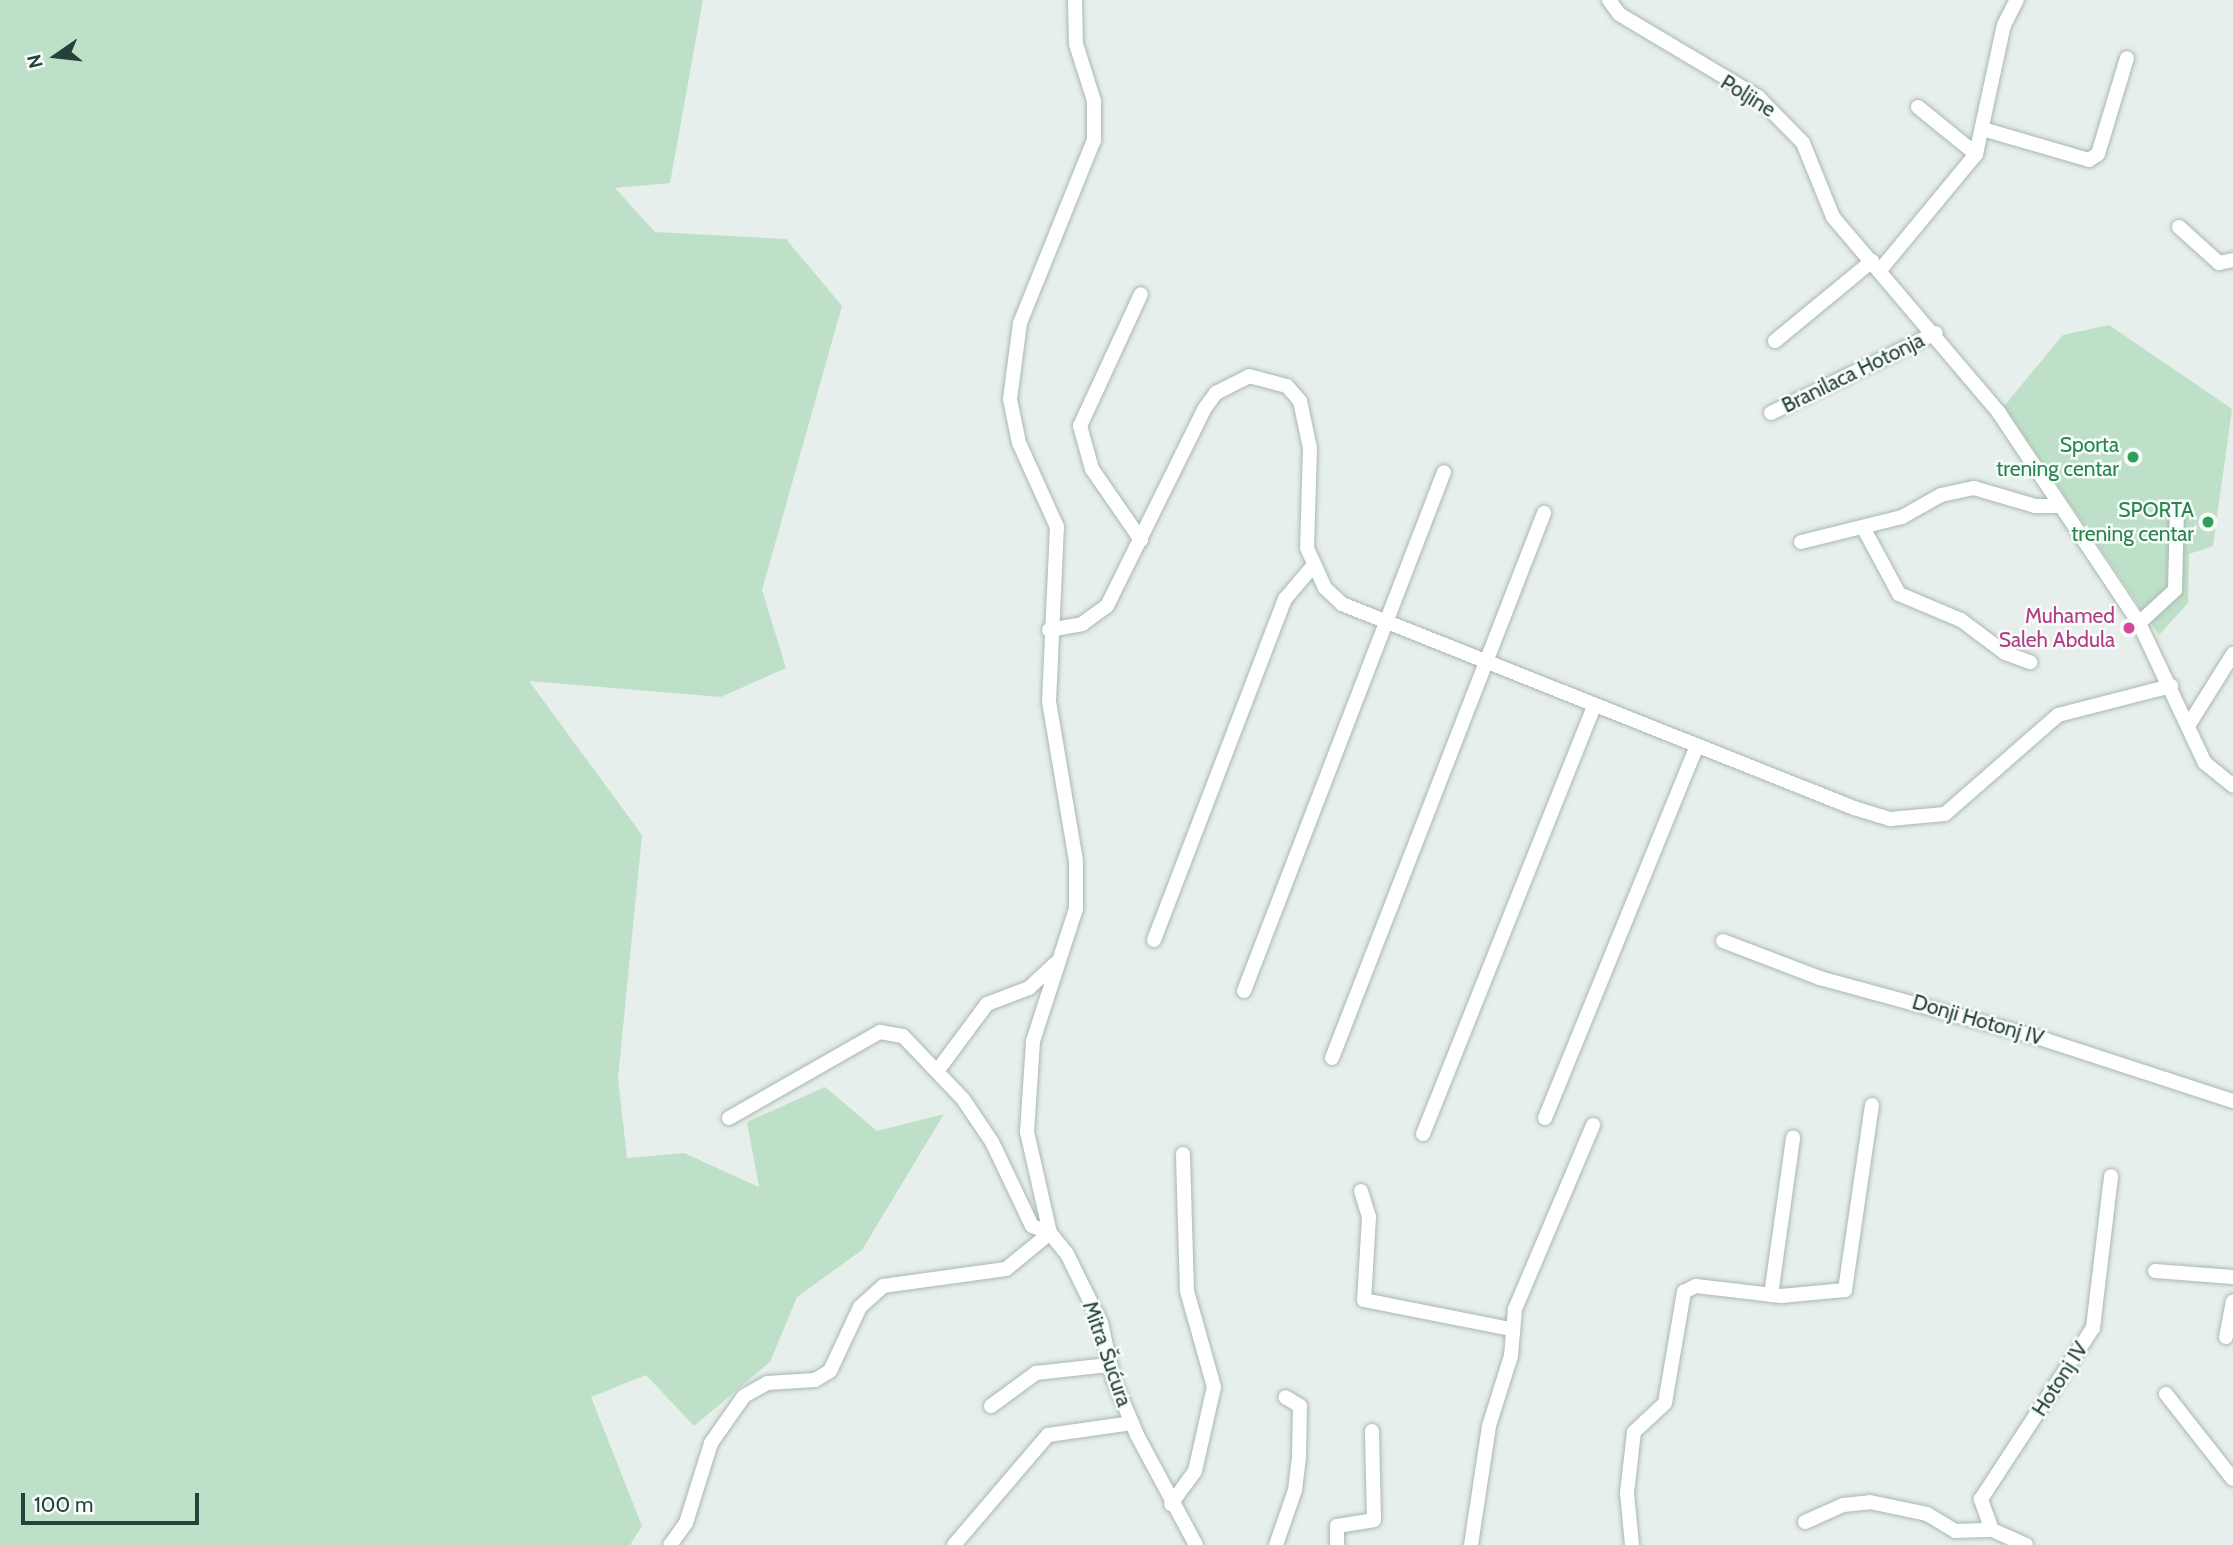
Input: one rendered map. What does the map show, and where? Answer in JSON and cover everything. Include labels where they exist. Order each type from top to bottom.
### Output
[{"type":"street","points":[[670,1545],[686,1523],[711,1443],[744,1395],[767,1383],[814,1380],[830,1371],[860,1307],[883,1286],[1006,1269],[1050,1233],[1027,1132],[1032,1041],[1076,909],[1077,884],[1052,739],[1049,631],[1057,527],[1019,443],[1010,399],[1020,323],[1094,140],[1094,101],[1076,44],[1074,0]]},
{"type":"street","name":"Poljine","points":[[1609,0],[1619,14],[1780,115],[1803,142],[1833,217],[1876,265]]},
{"type":"street","points":[[1775,341],[1876,265],[1976,154],[1986,130],[2004,25],[2017,0]]},
{"type":"street","points":[[1986,130],[2090,160],[2098,154],[2127,58]]},
{"type":"street","points":[[1918,107],[1976,154]]},
{"type":"street","points":[[2179,227],[2219,263],[2233,260]]},
{"type":"street","name":"Branilaca Hotonja","points":[[1876,265],[1936,333],[1999,413],[2058,506],[2139,623],[2213,775],[2233,786]]},
{"type":"street","points":[[1141,294],[1080,426],[1092,469],[1141,540]]},
{"type":"street","name":"Branilaca Hotonja","points":[[1771,413],[1936,333]]},
{"type":"street","points":[[1049,631],[1082,624],[1107,606],[1216,393],[1249,376],[1268,378],[1287,386],[1308,420],[1304,520],[1312,567],[1342,604],[1483,663],[1871,814],[1929,818],[1963,804],[2021,742],[2058,715],[2171,686]]},
{"type":"street","points":[[1244,991],[1444,472]]},
{"type":"street","points":[[1801,542],[1864,529],[1973,488],[2035,506],[2058,506]]},
{"type":"street","points":[[2139,623],[2175,590],[2176,509]]},
{"type":"street","points":[[1332,1058],[1483,663],[1544,513]]},
{"type":"street","points":[[1864,529],[1899,594],[1961,620],[2004,653],[2030,662]]},
{"type":"street","points":[[1154,940],[1285,599],[1312,567]]},
{"type":"street","points":[[2188,726],[2233,654]]},
{"type":"street","points":[[1423,1134],[1594,706]]},
{"type":"street","points":[[1545,1118],[1697,746]]},
{"type":"street","name":"Donji Hotonj IV","points":[[1723,941],[1820,978],[2046,1040],[2233,1101]]},
{"type":"street","points":[[938,1070],[987,1004],[1028,988],[1056,963]]},
{"type":"street","name":"Mitra Šućura","points":[[729,1118],[880,1032],[903,1036],[938,1070],[992,1142],[1032,1226],[1050,1233],[1101,1323],[1109,1365],[1132,1423],[1171,1504],[1196,1545]]},
{"type":"street","points":[[1632,1545],[1627,1483],[1634,1432],[1665,1403],[1684,1292],[1696,1286],[1771,1295],[1838,1293],[1848,1286],[1872,1105]]},
{"type":"street","points":[[1471,1545],[1489,1426],[1511,1356],[1511,1329],[1536,1252],[1593,1125]]},
{"type":"street","points":[[1771,1295],[1793,1138]]},
{"type":"street","points":[[1171,1504],[1195,1471],[1214,1387],[1186,1291],[1183,1154]]},
{"type":"street","name":"Hotonj IV","points":[[1992,1530],[1982,1499],[2093,1328],[2110,1176]]},
{"type":"street","points":[[1361,1191],[1369,1209],[1364,1300],[1511,1329]]},
{"type":"street","points":[[2155,1270],[2233,1277]]},
{"type":"street","points":[[2226,1337],[2233,1302]]},
{"type":"street","points":[[991,1406],[1036,1373],[1109,1365]]},
{"type":"street","points":[[2166,1394],[2233,1479]]},
{"type":"street","points":[[1276,1545],[1296,1490],[1299,1456],[1300,1406],[1285,1397]]},
{"type":"street","points":[[954,1545],[1048,1435],[1132,1423]]},
{"type":"street","points":[[1337,1545],[1337,1526],[1374,1520],[1373,1431]]},
{"type":"street","points":[[1805,1522],[1843,1505],[1870,1502],[1927,1514],[1955,1531],[1992,1530],[2026,1545]]},
{"type":"green space","points":[[0,0],[703,0],[670,183],[615,188],[655,232],[786,239],[842,306],[762,590],[786,668],[721,697],[529,681],[642,835],[618,1078],[627,1158],[684,1153],[759,1187],[747,1122],[825,1087],[877,1131],[944,1114],[862,1250],[797,1297],[770,1362],[694,1426],[646,1375],[591,1397],[642,1526],[630,1545],[0,1545]]},
{"type":"green space","name":"Sporta trening centar","points":[[2109,325],[2232,409],[2213,546],[2189,554],[2188,603],[2159,635],[2004,406],[2063,335]]},
{"type":"place","name":"Sporta trening centar","points":[[2133,457]]},
{"type":"place","name":"SPORTA trening centar","points":[[2208,522]]},
{"type":"place","name":"Muhamed Saleh Abdula","points":[[2129,628]]}]
